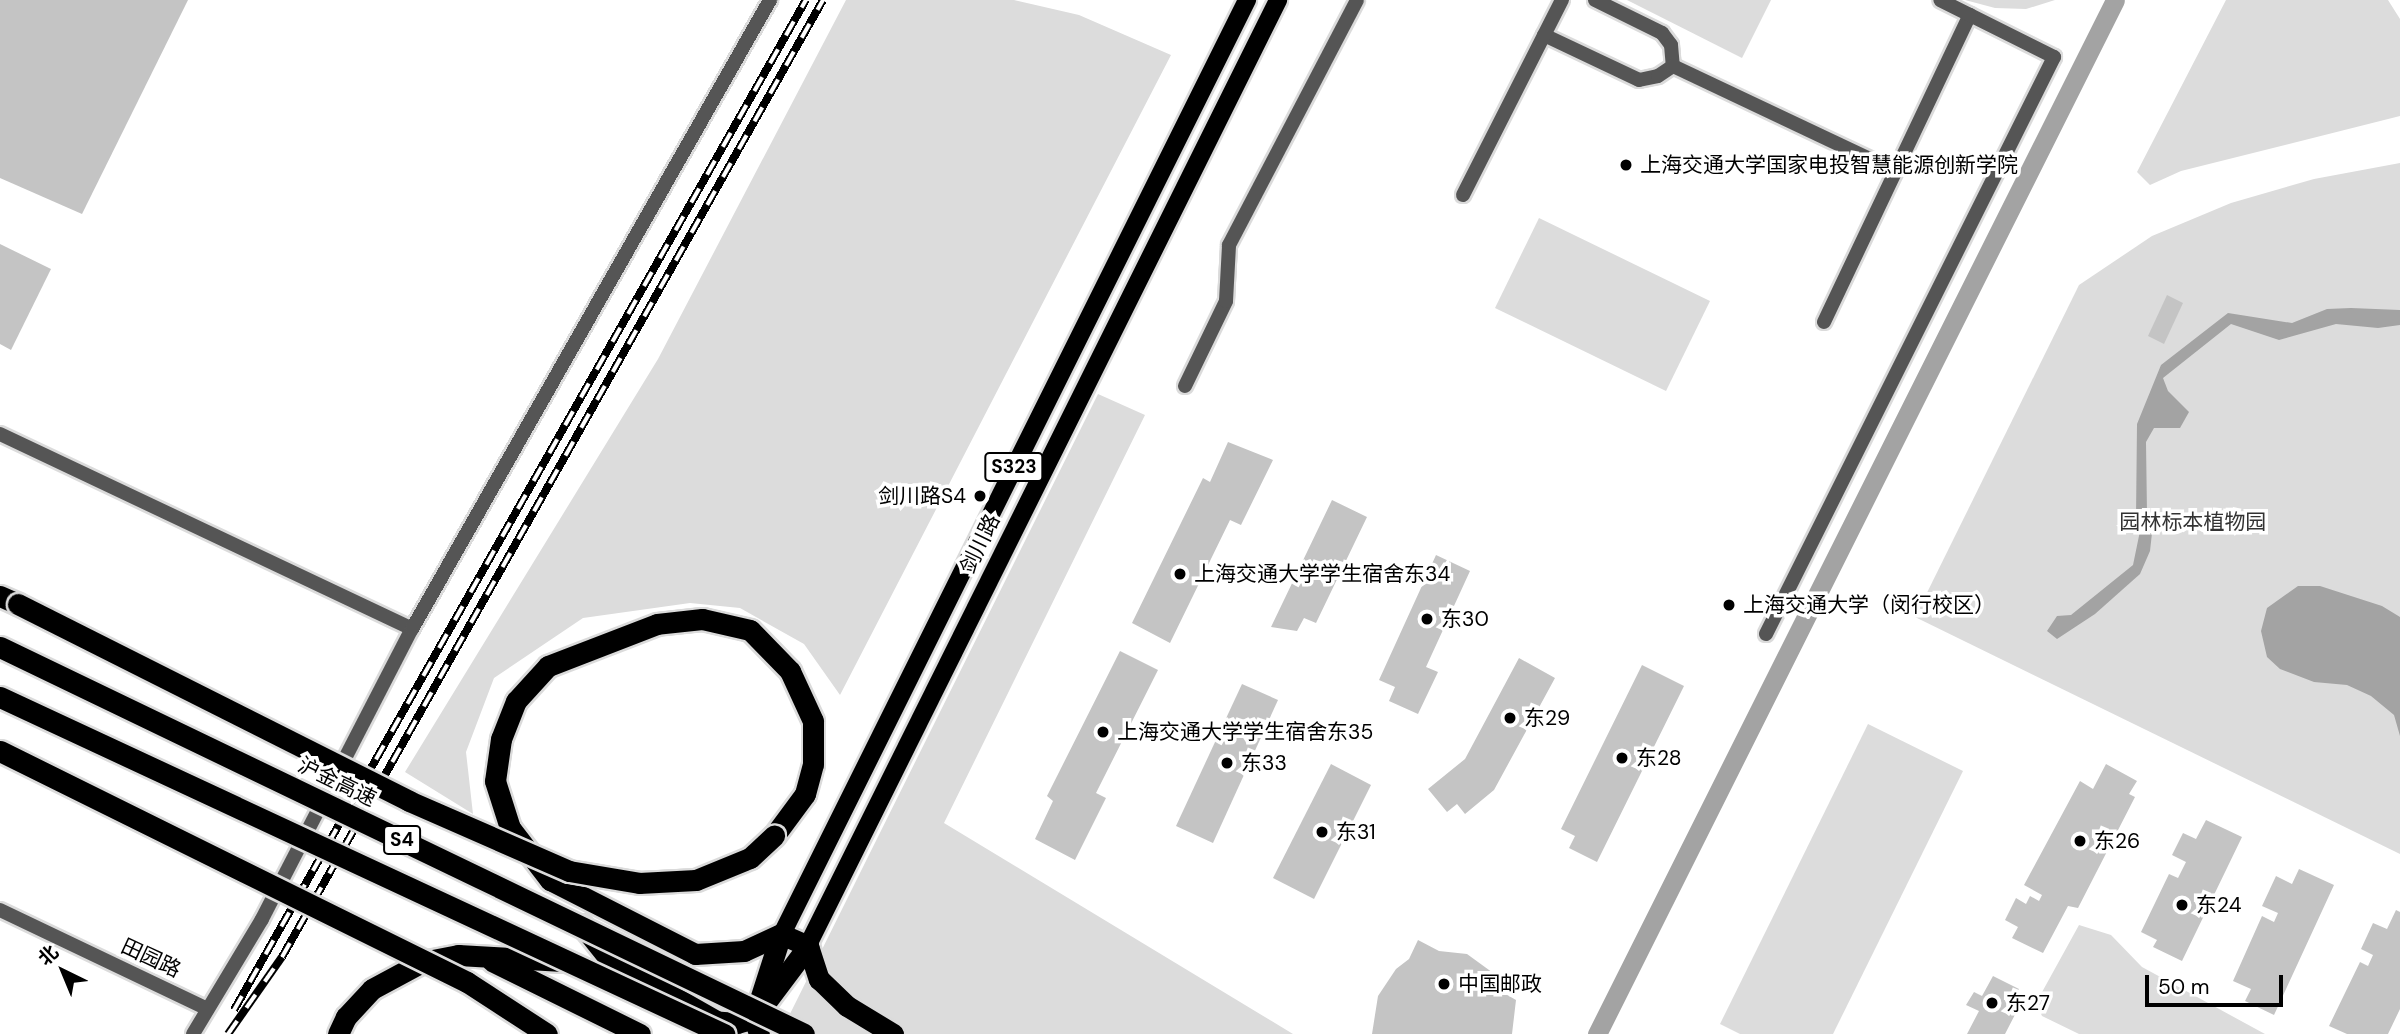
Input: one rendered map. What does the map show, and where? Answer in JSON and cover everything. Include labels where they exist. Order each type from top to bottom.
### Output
[{"type":"highway","points":[[9,600],[409,802],[569,871],[639,883],[696,880],[750,858],[774,836],[805,794],[813,764],[813,721],[790,671],[750,630],[702,619],[657,624],[548,666],[516,701],[501,739],[495,781],[510,828],[532,863],[565,892],[695,954],[744,951],[781,934],[808,946],[819,979],[848,1006],[893,1034]]},
{"type":"highway","name":"沪金高速","points":[[0,647],[804,1034]]},
{"type":"highway","name":"S4","points":[[0,697],[739,1029]]},
{"type":"highway","points":[[0,751],[467,982],[547,1034]]},
{"type":"highway","points":[[565,892],[577,918],[611,961],[739,1029]]},
{"type":"highway","points":[[739,1029],[781,934]]},
{"type":"highway","points":[[739,1029],[808,946]]},
{"type":"highway","points":[[338,1034],[346,1017],[372,989],[397,972],[458,955],[573,963],[608,976],[695,1020],[739,1029]]},
{"type":"highway","points":[[484,957],[640,1034]]},
{"type":"main road","name":"剑川路","points":[[781,934],[1247,0]]},
{"type":"main road","name":"剑川路","points":[[808,946],[1278,0]]},
{"type":"street","points":[[193,1034],[262,919],[412,629],[770,0]]},
{"type":"street","points":[[1185,386],[1226,301],[1229,245],[1357,0]]},
{"type":"street","points":[[1463,195],[1562,0]]},
{"type":"street","points":[[1595,0],[1662,33],[1671,45],[1673,66]]},
{"type":"street","points":[[1766,634],[2053,57],[1940,0]]},
{"type":"street","points":[[1824,322],[1970,15]]},
{"type":"street","points":[[1544,34],[1639,80],[1658,76],[1673,66]]},
{"type":"street","points":[[1673,66],[1895,171]]},
{"type":"street","points":[[0,434],[412,629]]},
{"type":"street","name":"田园路","points":[[0,910],[208,1009]]},
{"type":"green space","points":[[846,0],[1014,0],[1079,15],[1171,55],[840,695],[804,644],[740,608],[690,603],[583,618],[494,678],[466,752],[473,814],[405,772],[658,359]]},
{"type":"green space","points":[[1627,0],[1771,0],[1742,58]]},
{"type":"green space","points":[[1965,0],[2055,0],[2026,9],[1995,8]]},
{"type":"green space","points":[[2226,0],[2388,0],[2400,19],[2400,116],[2181,171],[2150,185],[2137,172]]},
{"type":"green space","name":"园林标本植物园","points":[[2400,163],[2400,854],[1915,617],[2079,285],[2152,236],[2231,203],[2314,179]]},
{"type":"green space","points":[[1539,218],[1710,301],[1666,391],[1495,308]]},
{"type":"green space","points":[[1098,394],[1145,415],[944,823],[1293,1034],[780,1034]]},
{"type":"green space","points":[[1868,724],[1963,771],[1833,1034],[1740,1034],[1720,1024]]},
{"type":"green space","points":[[2079,925],[2111,935],[2142,967],[2265,1034],[2079,1034],[2042,1016],[2036,1003]]},
{"type":"shaded area","points":[[2327,309],[2400,310],[2400,325],[2378,328],[2336,324],[2279,340],[2231,324],[2163,378],[2168,391],[2189,412],[2180,428],[2154,428],[2146,442],[2147,513],[2153,524],[2150,551],[2140,574],[2095,614],[2057,639],[2047,631],[2057,616],[2071,615],[2133,565],[2140,531],[2136,518],[2137,424],[2161,365],[2228,313],[2292,323]]},
{"type":"shaded area","points":[[2298,586],[2320,586],[2382,606],[2400,617],[2400,736],[2394,715],[2371,696],[2347,685],[2314,682],[2280,669],[2267,657],[2261,631],[2267,608]]},
{"type":"building","points":[[0,0],[188,0],[82,214],[0,178]]},
{"type":"building","points":[[0,244],[51,269],[11,350],[0,344]]},
{"type":"building","points":[[2167,295],[2183,303],[2164,344],[2148,336]]},
{"type":"building","name":"上海交通大学学生宿舍东34","points":[[1228,442],[1273,460],[1241,525],[1230,520],[1170,643],[1132,623],[1203,478],[1210,482]]},
{"type":"building","points":[[1332,500],[1367,517],[1316,623],[1304,618],[1297,631],[1271,627]]},
{"type":"building","name":"东30","points":[[1436,555],[1470,571],[1426,667],[1438,672],[1418,714],[1389,701],[1395,687],[1379,680]]},
{"type":"building","name":"上海交通大学学生宿舍东35","points":[[1120,651],[1158,670],[1096,793],[1106,798],[1075,860],[1035,839],[1053,801],[1047,796]]},
{"type":"building","name":"东29","points":[[1519,658],[1555,678],[1494,790],[1465,814],[1457,804],[1447,812],[1428,789],[1465,759]]},
{"type":"building","name":"东28","points":[[1642,665],[1684,686],[1597,862],[1569,848],[1575,836],[1561,829]]},
{"type":"building","name":"东33","points":[[1242,684],[1278,700],[1213,843],[1176,826]]},
{"type":"building","name":"东31","points":[[1331,764],[1371,785],[1314,899],[1273,878]]},
{"type":"building","name":"东26","points":[[2106,764],[2137,781],[2129,794],[2135,797],[2078,908],[2068,906],[2043,953],[2012,938],[2018,927],[2005,920],[2016,898],[2026,904],[2030,896],[2039,901],[2042,895],[2024,885],[2080,781],[2093,789]]},
{"type":"building","name":"东24","points":[[2206,820],[2242,837],[2182,961],[2153,947],[2157,940],[2141,932],[2169,874],[2178,878],[2186,862],[2172,855],[2183,833],[2196,839]]},
{"type":"building","points":[[2299,869],[2334,885],[2274,1015],[2245,1001],[2251,989],[2233,981],[2262,916],[2274,922],[2278,913],[2262,906],[2276,876],[2292,884]]},
{"type":"building","points":[[2396,910],[2400,912],[2400,1009],[2388,1034],[2347,1034],[2329,1026],[2360,962],[2368,966],[2373,955],[2361,949],[2373,923],[2387,929]]},
{"type":"building","points":[[1418,940],[1439,951],[1467,954],[1500,978],[1502,992],[1516,1000],[1512,1034],[1372,1034],[1378,996],[1396,969],[1409,959]]},
{"type":"building","name":"东27","points":[[1993,976],[2019,989],[2012,1001],[2020,1005],[2005,1034],[1967,1034],[1979,1011],[1966,1005],[1974,992],[1982,996]]},
{"type":"waterway","points":[[1597,1034],[2115,0]]},
{"type":"railway","points":[[234,1010],[806,0]]},
{"type":"railway","points":[[228,1034],[282,957],[823,0]]},
{"type":"place","name":"上海交通大学国家电投智慧能源创新学院","points":[[1626,165]]},
{"type":"place","name":"剑川路S4","points":[[980,496]]},
{"type":"place","name":"上海交通大学学生宿舍东34","points":[[1180,574]]},
{"type":"place","name":"上海交通大学（闵行校区）","points":[[1729,605]]},
{"type":"place","name":"东30","points":[[1427,619]]},
{"type":"place","name":"东29","points":[[1510,718]]},
{"type":"place","name":"上海交通大学学生宿舍东35","points":[[1103,732]]},
{"type":"place","name":"东28","points":[[1622,758]]},
{"type":"place","name":"东33","points":[[1227,763]]},
{"type":"place","name":"东31","points":[[1322,832]]},
{"type":"place","name":"东26","points":[[2080,841]]},
{"type":"place","name":"东24","points":[[2182,905]]},
{"type":"place","name":"中国邮政","points":[[1444,984]]},
{"type":"place","name":"东27","points":[[1992,1003]]}]
